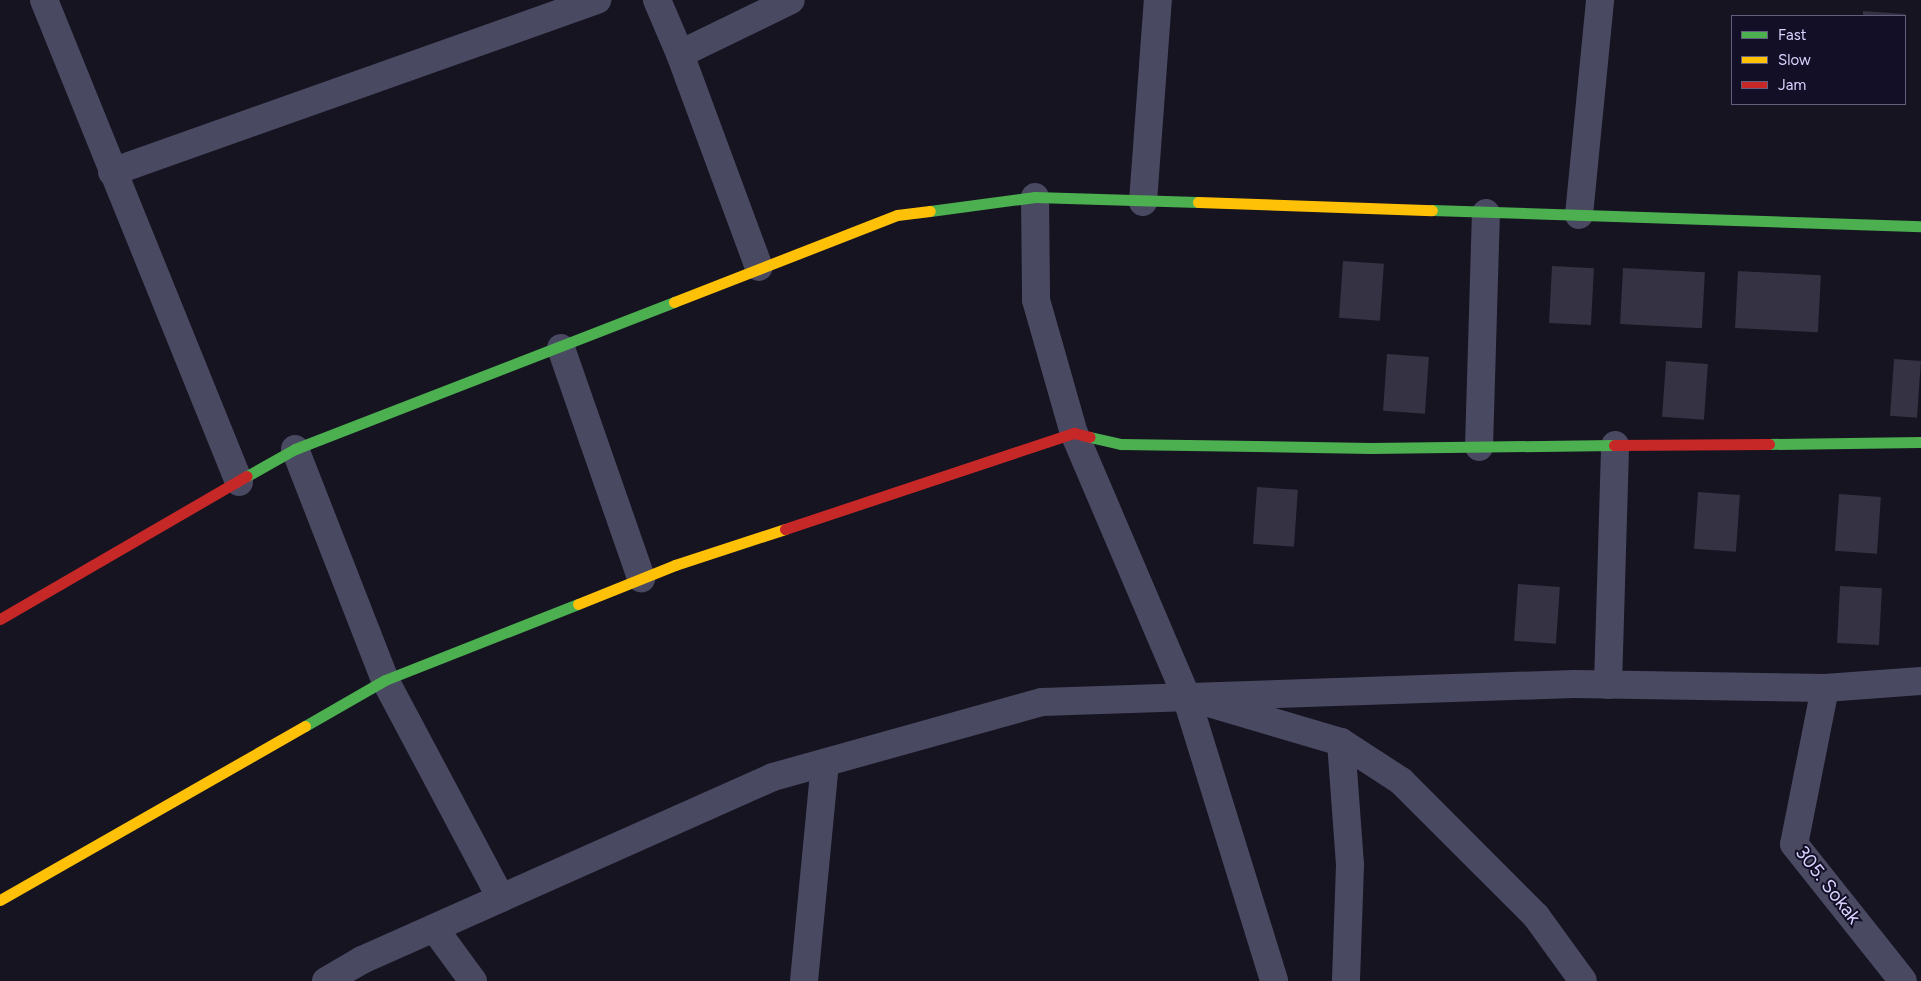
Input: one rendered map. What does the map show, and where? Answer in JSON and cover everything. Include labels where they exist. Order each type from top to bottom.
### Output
[{"type":"street","points":[[44,0],[239,482]]},
{"type":"street","points":[[112,172],[597,0]]},
{"type":"street","points":[[657,0],[680,54],[759,267]]},
{"type":"street","points":[[680,54],[791,0]]},
{"type":"street","points":[[1143,202],[1158,0]]},
{"type":"street","points":[[1579,215],[1600,0]]},
{"type":"street","points":[[1035,197],[1036,300],[1074,433],[1186,696],[1274,981]]},
{"type":"street","points":[[0,619],[295,449],[561,348],[759,267],[897,215],[1035,197],[1921,226]]},
{"type":"street","points":[[1479,447],[1486,212]]},
{"type":"street","points":[[561,348],[641,578]]},
{"type":"street","points":[[0,900],[385,680],[641,578],[1074,433],[1121,444],[1479,447],[1921,442]]},
{"type":"street","points":[[1608,685],[1615,445]]},
{"type":"street","points":[[295,449],[385,680],[501,898]]},
{"type":"street","points":[[326,981],[362,960],[774,777],[1042,702],[1186,696],[1608,685],[1825,688],[1921,681]]},
{"type":"street","name":"305. Sokak","points":[[1825,688],[1794,844],[1903,981]]},
{"type":"street","points":[[1186,696],[1342,742],[1401,781],[1536,916],[1583,981]]},
{"type":"street","points":[[1342,742],[1350,865],[1346,981]]},
{"type":"street","points":[[804,981],[825,763]]},
{"type":"street","points":[[434,928],[473,981]]},
{"type":"building","points":[[1863,11],[1905,14],[1905,15],[1863,15]]},
{"type":"building","points":[[1343,261],[1384,264],[1380,321],[1339,318]]},
{"type":"building","points":[[1552,266],[1594,268],[1591,325],[1549,323]]},
{"type":"building","points":[[1623,268],[1705,272],[1702,328],[1620,324]]},
{"type":"building","points":[[1738,271],[1821,275],[1818,332],[1735,328]]},
{"type":"building","points":[[1387,354],[1429,357],[1425,414],[1383,411]]},
{"type":"building","points":[[1894,359],[1921,361],[1917,418],[1890,416]]},
{"type":"building","points":[[1666,361],[1708,364],[1704,420],[1662,417]]},
{"type":"building","points":[[1257,487],[1298,490],[1294,547],[1253,544]]},
{"type":"building","points":[[1698,492],[1740,495],[1736,552],[1694,549]]},
{"type":"building","points":[[1839,494],[1881,497],[1877,554],[1835,551]]},
{"type":"building","points":[[1518,584],[1560,587],[1556,644],[1514,641]]},
{"type":"building","points":[[1840,586],[1882,588],[1879,645],[1837,643]]},
{"type":"traffic: fast","points":[[930,211],[1035,197],[1198,202]]},
{"type":"traffic: fast","points":[[1432,210],[1921,226]]},
{"type":"traffic: fast","points":[[247,476],[295,449],[674,302]]},
{"type":"traffic: fast","points":[[1090,437],[1121,444],[1371,448],[1614,445]]},
{"type":"traffic: fast","points":[[1769,444],[1921,442]]},
{"type":"traffic: fast","points":[[305,726],[385,680],[578,604]]},
{"type":"traffic: slow","points":[[1198,202],[1432,210]]},
{"type":"traffic: slow","points":[[674,302],[897,215],[930,211]]},
{"type":"traffic: slow","points":[[578,604],[675,565],[785,529]]},
{"type":"traffic: slow","points":[[0,900],[305,726]]},
{"type":"traffic: jam","points":[[785,529],[1074,433],[1090,437]]},
{"type":"traffic: jam","points":[[1614,445],[1769,444]]},
{"type":"traffic: jam","points":[[0,619],[247,476]]}]
